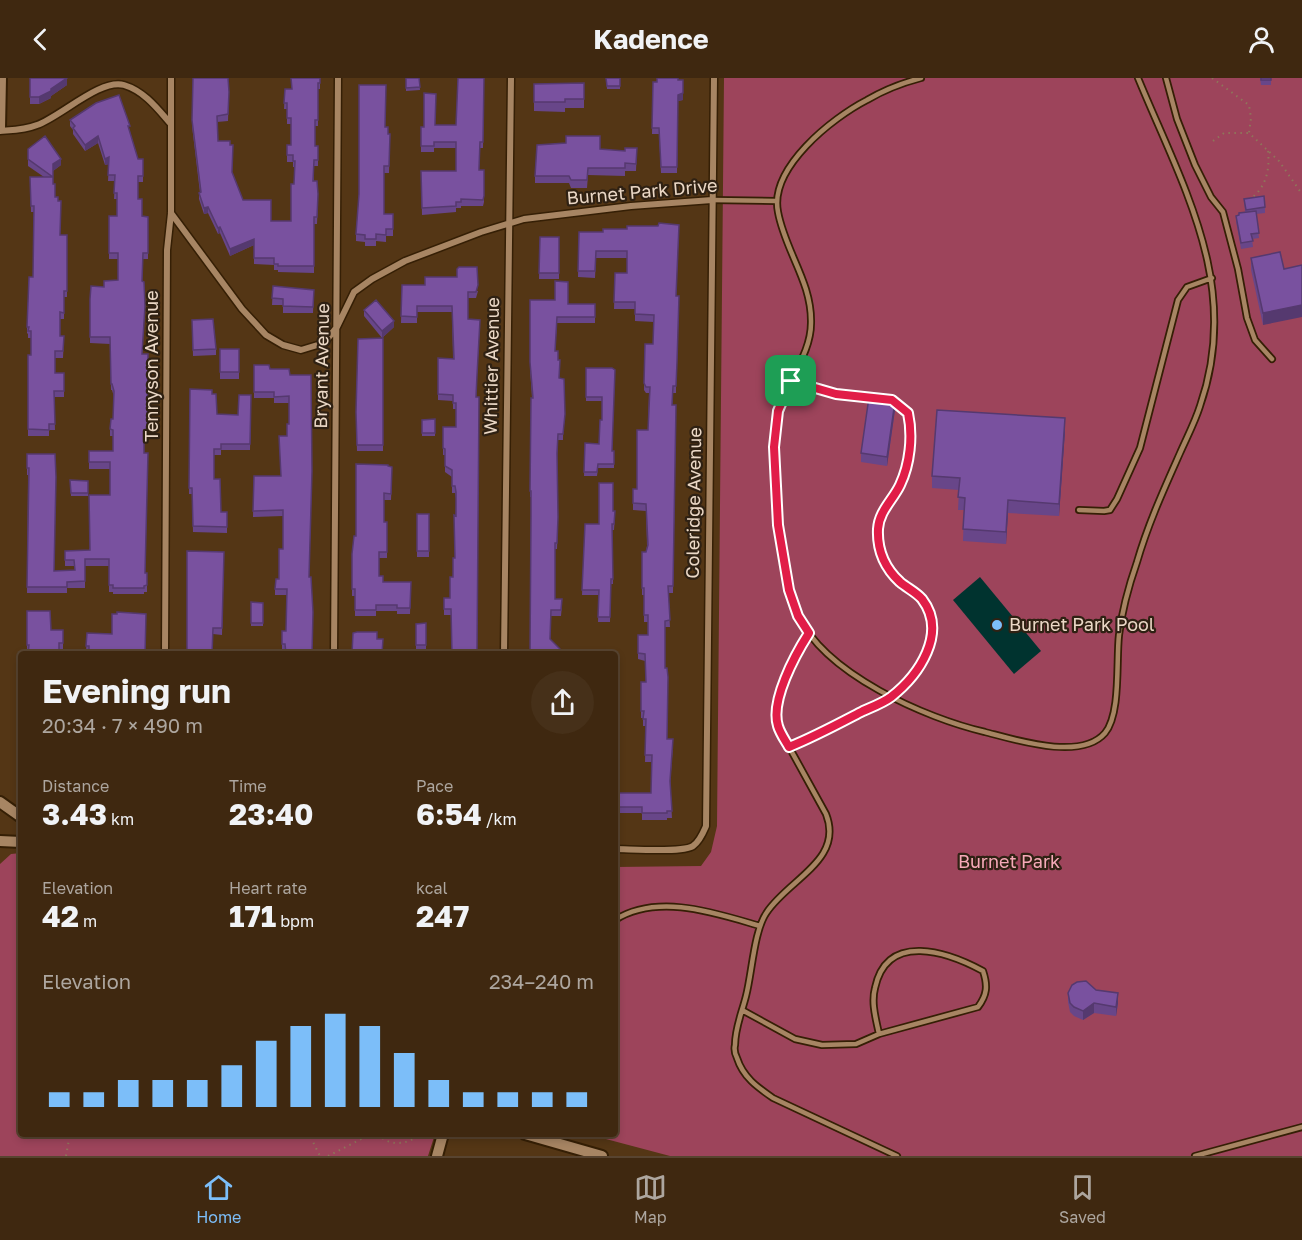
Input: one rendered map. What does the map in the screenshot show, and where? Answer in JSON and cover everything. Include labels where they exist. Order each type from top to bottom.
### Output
[{"type":"street","points":[[1,78],[0,130],[21,129],[37,125],[52,119],[105,87],[122,84],[139,92],[171,123]]},
{"type":"street","name":"Tennyson Avenue","points":[[165,651],[167,250],[171,213],[171,78]]},
{"type":"street","name":"Bryant Avenue","points":[[334,651],[338,78]]},
{"type":"street","name":"Whittier Avenue","points":[[504,651],[511,78]]},
{"type":"street","name":"Coleridge Avenue","points":[[618,849],[678,850],[692,847],[700,839],[706,825],[714,78]]},
{"type":"street","name":"Burnet Park Drive","points":[[171,213],[242,309],[266,335],[283,345],[301,350],[324,343],[337,327],[354,292],[372,279],[405,261],[481,232],[524,219],[631,206],[712,201]]},
{"type":"street","points":[[0,802],[18,815]]},
{"type":"street","points":[[0,841],[18,842]]},
{"type":"street","points":[[436,1156],[442,1137]]},
{"type":"street","points":[[536,1137],[602,1156]]},
{"type":"lane","points":[[921,78],[902,83],[864,100],[830,125],[804,148],[793,163],[783,178],[776,201],[778,218],[811,303],[809,343],[778,411],[774,447],[778,525],[789,590],[798,616],[826,652],[857,676],[891,697],[960,726],[1016,740],[1068,748],[1090,744],[1103,736],[1114,716],[1119,631],[1135,565],[1154,513],[1200,408],[1210,370],[1214,316],[1212,278],[1200,226],[1138,78]]},
{"type":"lane","points":[[1166,78],[1177,118],[1195,165],[1211,196],[1223,212],[1238,269],[1247,318],[1255,340],[1272,359]]},
{"type":"lane","name":"Burnet Park Drive","points":[[712,201],[746,199],[776,201]]},
{"type":"lane","points":[[1079,510],[1104,512],[1110,510],[1118,500],[1140,448],[1178,300],[1187,287],[1212,278]]},
{"type":"lane","points":[[789,747],[891,697],[924,662],[931,641],[932,624],[921,598],[900,581],[885,564],[879,545],[878,527],[885,507],[900,486],[906,466],[910,440],[908,413],[892,400],[836,394],[791,381]]},
{"type":"lane","points":[[809,633],[784,683],[776,707],[777,725],[826,814],[830,824],[830,839],[822,856],[782,893],[765,913],[760,926],[735,1044],[736,1056],[742,1071],[758,1088],[772,1098],[897,1156]]},
{"type":"lane","points":[[618,918],[645,907],[667,905],[760,926]]},
{"type":"lane","points":[[742,1010],[795,1039],[822,1045],[856,1044],[879,1034],[978,1007],[985,999],[987,989],[983,971],[935,952],[903,953],[888,961],[879,974],[873,1000],[879,1034]]},
{"type":"lane","points":[[1195,1156],[1302,1126]]},
{"type":"path","points":[[1212,78],[1248,105],[1251,118],[1249,133]]},
{"type":"path","points":[[1213,141],[1224,133],[1249,133],[1279,161],[1302,194]]},
{"type":"path","points":[[1246,201],[1260,192],[1266,180],[1268,150]]},
{"type":"path","points":[[66,1156],[69,1137]]},
{"type":"path","points":[[310,1137],[320,1156]]},
{"type":"path","points":[[328,1156],[365,1137]]},
{"type":"path","points":[[383,1137],[392,1143],[414,1140],[417,1137]]},
{"type":"green space","name":"Burnet Park","points":[[724,78],[1302,78],[1302,1156],[670,1156],[598,1137],[618,1137],[618,867],[701,866],[711,852],[717,826]]},
{"type":"green space","points":[[18,853],[18,1137],[434,1137],[428,1156],[0,1156],[0,864],[11,854]]},
{"type":"water","name":"Burnet Park Pool","points":[[980,577],[1041,651],[1014,674],[953,600]]},
{"type":"building","points":[[30,78],[67,78],[51,91],[39,97],[30,97]]},
{"type":"building","points":[[193,78],[228,78],[228,114],[217,116],[218,141],[230,141],[230,145],[233,145],[232,172],[243,200],[271,200],[271,221],[291,221],[291,184],[294,184],[295,161],[293,161],[293,155],[287,155],[287,145],[291,145],[291,118],[287,118],[287,103],[284,103],[285,89],[292,89],[291,78],[320,78],[318,120],[315,120],[315,146],[318,146],[318,160],[314,160],[313,181],[317,181],[318,194],[317,217],[314,217],[314,266],[278,266],[274,264],[274,258],[254,258],[254,239],[230,249],[208,207],[204,208],[199,193],[201,192],[192,120]]},
{"type":"building","points":[[406,78],[419,78],[420,87],[406,88]]},
{"type":"building","points":[[458,78],[484,78],[483,142],[480,142],[479,168],[479,170],[484,170],[483,200],[461,199],[461,202],[456,202],[456,206],[422,208],[421,171],[456,171],[456,142],[434,142],[434,146],[421,146],[421,127],[424,127],[424,93],[436,94],[435,125],[456,125]]},
{"type":"building","points":[[606,78],[620,78],[620,86],[607,86]]},
{"type":"building","points":[[657,78],[683,80],[683,93],[678,95],[677,167],[661,167],[659,128],[652,128],[653,82],[657,82]]},
{"type":"building","points":[[584,83],[584,99],[565,99],[565,102],[534,102],[534,84]]},
{"type":"building","points":[[359,85],[386,85],[385,127],[388,127],[388,134],[390,134],[389,166],[384,166],[384,214],[393,214],[393,229],[386,229],[386,235],[376,234],[376,239],[365,239],[365,235],[356,234],[359,194]]},
{"type":"building","points":[[119,95],[138,159],[143,159],[143,176],[138,176],[138,199],[142,199],[142,216],[148,217],[148,253],[143,253],[142,281],[144,282],[145,306],[142,354],[148,354],[147,432],[144,431],[144,453],[148,453],[145,573],[147,573],[147,585],[144,588],[113,588],[113,585],[109,585],[109,559],[85,559],[85,581],[67,582],[67,587],[27,587],[29,468],[27,468],[27,454],[55,454],[54,571],[75,570],[74,560],[65,560],[65,551],[90,550],[89,495],[110,495],[110,462],[89,462],[89,451],[113,451],[113,430],[110,429],[111,419],[113,419],[114,391],[111,384],[110,337],[90,337],[90,299],[91,286],[104,287],[104,281],[118,280],[118,253],[109,253],[109,216],[117,216],[117,193],[114,193],[115,175],[108,175],[109,157],[105,159],[98,136],[85,145],[70,120],[96,103]]},
{"type":"building","points":[[45,136],[61,159],[53,164],[53,177],[28,159],[28,149]]},
{"type":"building","points":[[566,136],[600,136],[600,149],[625,151],[625,148],[637,148],[636,164],[625,163],[625,168],[588,168],[587,180],[571,180],[569,176],[535,176],[537,145],[566,143]]},
{"type":"building","points":[[30,177],[53,177],[55,197],[61,201],[60,235],[67,235],[67,291],[64,291],[64,313],[60,312],[60,336],[64,336],[63,351],[55,351],[55,373],[64,373],[64,391],[54,391],[55,424],[49,424],[49,430],[28,429],[28,355],[31,355],[31,331],[28,331],[29,327],[27,327],[29,277],[33,277],[34,206],[31,206]]},
{"type":"building","points":[[1264,196],[1265,207],[1246,210],[1244,199]]},
{"type":"building","points":[[1256,211],[1259,233],[1251,234],[1253,241],[1241,243],[1236,216],[1239,213]]},
{"type":"building","points":[[659,223],[679,225],[676,296],[679,296],[677,362],[672,405],[676,405],[673,586],[668,586],[670,620],[665,621],[665,668],[667,668],[668,677],[667,739],[673,739],[670,781],[672,811],[642,813],[642,807],[618,807],[618,793],[651,793],[652,755],[645,755],[646,719],[643,719],[644,711],[641,711],[641,682],[646,682],[645,654],[638,653],[638,635],[648,635],[648,615],[644,615],[644,588],[642,588],[642,552],[646,552],[648,545],[646,504],[633,503],[633,489],[637,489],[637,430],[648,430],[650,387],[646,387],[644,383],[645,344],[653,344],[654,315],[635,314],[635,302],[614,302],[615,273],[627,273],[627,251],[596,251],[595,271],[578,271],[579,232],[627,229],[627,226],[658,226]]},
{"type":"building","points":[[540,237],[559,237],[559,273],[539,273]]},
{"type":"building","points":[[1280,252],[1284,269],[1302,265],[1302,305],[1263,313],[1251,258]]},
{"type":"building","points":[[477,267],[476,292],[468,292],[468,319],[480,320],[476,397],[479,397],[477,651],[452,651],[451,609],[444,609],[444,598],[450,598],[450,577],[453,577],[453,558],[455,558],[456,492],[455,486],[452,486],[452,470],[445,466],[443,427],[456,427],[456,403],[453,403],[453,395],[438,394],[438,358],[454,359],[452,306],[417,306],[417,317],[401,316],[402,285],[425,285],[425,277],[457,277],[457,269]]},
{"type":"building","points":[[555,281],[568,282],[568,304],[595,304],[595,317],[557,317],[555,351],[558,351],[558,360],[560,360],[559,378],[564,379],[565,414],[563,434],[558,434],[555,599],[562,599],[561,610],[551,610],[550,639],[560,651],[530,651],[531,398],[533,398],[530,362],[530,300],[555,300]]},
{"type":"building","points":[[273,286],[314,290],[313,307],[283,306],[283,299],[272,298]]},
{"type":"building","points":[[376,300],[394,321],[382,331],[364,310]]},
{"type":"building","points":[[213,319],[216,349],[193,350],[192,320]]},
{"type":"building","points":[[383,338],[383,445],[357,445],[358,339]]},
{"type":"building","points":[[220,349],[239,349],[239,372],[220,372]]},
{"type":"building","points":[[254,365],[269,365],[270,369],[289,369],[290,375],[311,375],[312,471],[309,577],[311,577],[313,612],[312,651],[286,651],[285,644],[282,644],[282,631],[286,631],[287,589],[275,589],[276,579],[279,579],[279,549],[283,549],[283,510],[253,511],[254,476],[281,476],[279,436],[287,436],[289,396],[274,397],[274,392],[254,392]]},
{"type":"building","points":[[586,368],[615,370],[612,451],[614,451],[614,464],[598,464],[597,472],[584,472],[585,443],[599,444],[600,420],[602,420],[602,397],[586,397]]},
{"type":"building","points":[[190,389],[212,390],[212,394],[216,394],[217,414],[238,415],[239,395],[251,395],[250,444],[221,444],[221,449],[214,449],[214,479],[220,479],[221,512],[227,512],[227,527],[193,526],[192,488],[189,488]]},
{"type":"building","points":[[869,397],[895,401],[887,457],[861,453]]},
{"type":"building","points":[[937,410],[1065,418],[1059,504],[1008,500],[1006,532],[963,529],[965,498],[958,497],[960,478],[932,476]]},
{"type":"building","points":[[435,419],[435,433],[422,433],[422,420]]},
{"type":"building","points":[[356,464],[392,467],[391,494],[384,493],[387,552],[379,552],[379,576],[383,576],[383,582],[411,582],[410,608],[397,608],[397,605],[376,605],[376,610],[355,610],[355,589],[352,589],[352,554],[354,536],[356,536]]},
{"type":"building","points":[[70,480],[88,481],[88,493],[71,493]]},
{"type":"building","points":[[599,483],[613,483],[613,511],[615,511],[614,524],[612,524],[613,579],[611,579],[610,617],[598,617],[599,590],[582,590],[585,524],[599,524]]},
{"type":"building","points":[[417,514],[429,514],[429,551],[417,551]]},
{"type":"building","points":[[187,551],[224,552],[222,628],[213,628],[212,651],[187,651]]},
{"type":"building","points":[[251,602],[263,603],[263,623],[251,623]]},
{"type":"building","points":[[27,611],[50,611],[51,630],[63,630],[63,643],[59,643],[59,651],[28,651],[29,645],[27,645]]},
{"type":"building","points":[[117,612],[146,614],[145,651],[89,651],[89,646],[86,646],[87,633],[112,634],[112,614],[117,614]]},
{"type":"building","points":[[426,623],[426,645],[416,645],[416,624]]},
{"type":"building","points":[[377,632],[377,639],[383,639],[382,651],[352,651],[353,633]]},
{"type":"building","points":[[1086,981],[1096,990],[1118,993],[1116,1007],[1094,1003],[1083,1011],[1074,1007],[1070,1003],[1068,993],[1072,985]]},
{"type":"place","name":"Burnet Park Pool","points":[[997,625]]},
{"type":"route","points":[[791,381],[836,394],[892,400],[908,413],[910,440],[906,466],[900,486],[885,507],[878,527],[879,545],[885,564],[900,581],[921,598],[932,624],[931,641],[924,662],[891,697],[789,747],[777,725],[776,707],[784,683],[809,633],[798,616],[789,590],[778,525],[774,447],[778,411],[791,381]]}]
